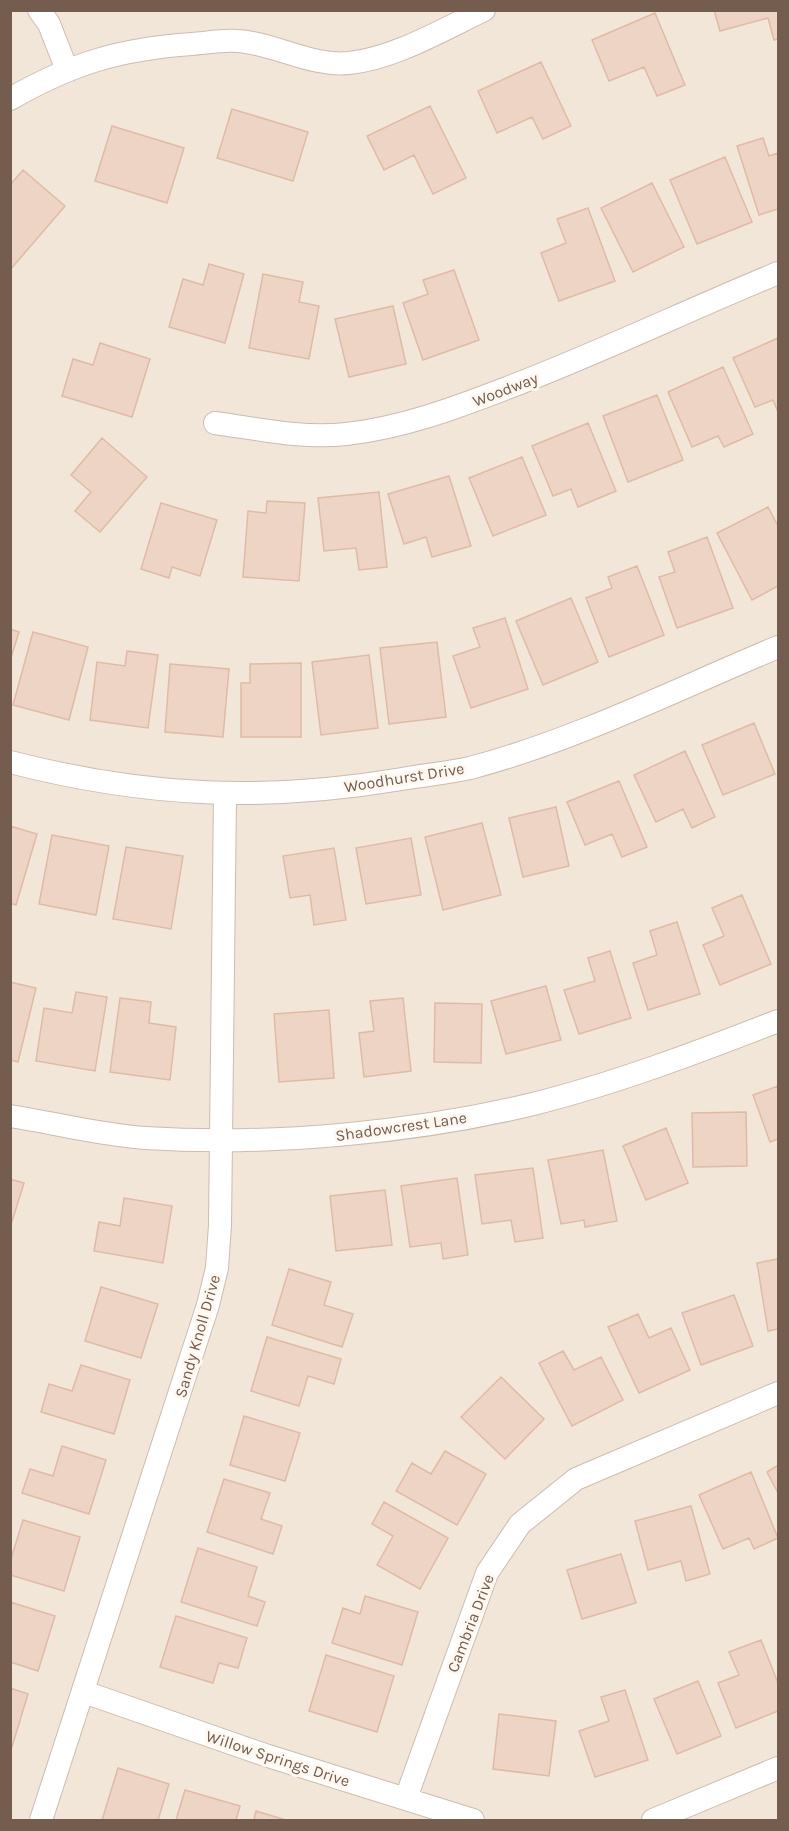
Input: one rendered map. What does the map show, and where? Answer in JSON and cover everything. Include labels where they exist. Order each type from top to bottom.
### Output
[{"type":"street","points":[[39,10],[49,24],[67,70]]},
{"type":"street","points":[[10,99],[67,70],[108,55],[144,48],[237,41],[317,60],[347,64],[381,56],[484,10]]},
{"type":"street","name":"Woodway","points":[[215,423],[308,435],[345,435],[391,427],[456,408],[562,367],[685,311],[778,273]]},
{"type":"street","name":"Woodhurst Drive","points":[[10,762],[66,777],[159,790],[225,795],[290,792],[372,784],[469,768],[575,733],[778,647]]},
{"type":"street","name":"Sandy Knoll Drive","points":[[41,1821],[208,1305],[217,1268],[220,1225],[225,795]]},
{"type":"street","name":"Shadowcrest Lane","points":[[10,1116],[143,1138],[220,1141],[328,1136],[452,1120],[534,1104],[669,1063],[778,1021]]},
{"type":"street","name":"Cambria Drive","points":[[406,1798],[487,1574],[520,1524],[576,1479],[778,1394]]},
{"type":"street","name":"Willow Springs Drive","points":[[84,1692],[265,1755],[473,1821]]},
{"type":"street","points":[[654,1821],[778,1768]]},
{"type":"shaded area","points":[[11,11],[778,11],[778,1820],[11,1820]]},
{"type":"building","points":[[714,10],[778,10],[778,39],[774,40],[768,18],[720,31]]},
{"type":"building","points":[[655,13],[685,85],[657,96],[644,67],[609,81],[592,40]]},
{"type":"building","points":[[541,62],[571,126],[543,139],[532,117],[497,133],[478,91]]},
{"type":"building","points":[[430,106],[466,178],[433,194],[414,155],[384,170],[367,136]]},
{"type":"building","points":[[232,109],[308,132],[293,181],[217,158]]},
{"type":"building","points":[[112,126],[184,148],[167,203],[95,181]]},
{"type":"building","points":[[763,138],[769,156],[778,153],[778,209],[759,215],[737,146]]},
{"type":"building","points":[[725,157],[752,222],[697,244],[670,180]]},
{"type":"building","points":[[23,170],[65,206],[10,270],[10,185]]},
{"type":"building","points":[[652,183],[684,247],[633,272],[601,208]]},
{"type":"building","points":[[588,208],[615,281],[559,301],[541,253],[566,243],[557,219]]},
{"type":"building","points":[[209,264],[244,274],[225,343],[169,327],[183,279],[203,285]]},
{"type":"building","points":[[454,270],[479,340],[423,360],[403,303],[428,294],[423,280]]},
{"type":"building","points":[[263,274],[303,282],[299,302],[319,306],[309,359],[249,348]]},
{"type":"building","points":[[393,306],[406,364],[349,377],[335,319]]},
{"type":"building","points":[[778,338],[778,412],[773,400],[755,407],[733,358]]},
{"type":"building","points":[[100,343],[150,359],[132,417],[62,396],[73,359],[93,365]]},
{"type":"building","points":[[723,367],[753,434],[724,447],[718,436],[692,447],[668,392]]},
{"type":"building","points":[[657,395],[683,460],[628,482],[603,416]]},
{"type":"building","points":[[588,423],[616,491],[578,507],[571,489],[553,496],[532,446]]},
{"type":"building","points":[[102,438],[147,477],[100,532],[75,511],[91,492],[71,475]]},
{"type":"building","points":[[522,457],[546,515],[493,536],[469,478]]},
{"type":"building","points":[[449,476],[471,546],[432,557],[426,537],[404,544],[388,494]]},
{"type":"building","points":[[379,492],[387,567],[359,570],[356,548],[324,551],[318,498]]},
{"type":"building","points":[[267,501],[305,503],[299,581],[243,577],[248,511],[266,513]]},
{"type":"building","points":[[161,503],[217,520],[200,576],[172,567],[169,578],[141,569]]},
{"type":"building","points":[[768,507],[778,526],[778,586],[752,600],[717,533]]},
{"type":"building","points":[[707,537],[733,608],[677,628],[659,577],[675,572],[668,552]]},
{"type":"building","points":[[637,566],[664,635],[609,657],[586,598],[612,588],[608,577]]},
{"type":"building","points":[[571,598],[598,662],[543,685],[516,621]]},
{"type":"building","points":[[505,618],[528,689],[471,708],[453,656],[480,647],[473,628]]},
{"type":"building","points":[[10,629],[19,632],[10,661]]},
{"type":"building","points":[[33,632],[88,647],[69,720],[13,705]]},
{"type":"building","points":[[437,642],[446,717],[389,724],[380,648]]},
{"type":"building","points":[[127,651],[158,655],[148,728],[90,720],[97,662],[125,666]]},
{"type":"building","points":[[369,655],[378,728],[321,735],[312,662]]},
{"type":"building","points":[[301,663],[301,737],[241,737],[241,683],[250,683],[250,664]]},
{"type":"building","points":[[170,664],[229,669],[223,737],[165,732]]},
{"type":"building","points":[[754,723],[775,774],[723,795],[702,745]]},
{"type":"building","points":[[685,751],[715,817],[692,828],[683,809],[656,822],[634,775]]},
{"type":"building","points":[[619,781],[647,847],[622,857],[612,834],[585,845],[567,802]]},
{"type":"building","points":[[556,807],[569,866],[523,877],[509,818]]},
{"type":"building","points":[[482,823],[501,895],[443,910],[425,837]]},
{"type":"building","points":[[10,826],[37,834],[16,905],[10,903]]},
{"type":"building","points":[[52,835],[109,846],[96,915],[39,904]]},
{"type":"building","points":[[411,838],[421,895],[366,904],[356,848]]},
{"type":"building","points":[[126,847],[183,856],[171,929],[113,919]]},
{"type":"building","points":[[334,848],[346,920],[314,925],[310,895],[290,898],[283,856]]},
{"type":"building","points":[[742,895],[771,964],[720,985],[703,945],[724,936],[712,908]]},
{"type":"building","points":[[677,922],[700,994],[648,1010],[633,963],[657,955],[650,931]]},
{"type":"building","points":[[610,951],[631,1018],[579,1034],[564,990],[595,981],[588,958]]},
{"type":"building","points":[[10,982],[36,988],[18,1062],[10,1060]]},
{"type":"building","points":[[546,986],[561,1040],[506,1054],[491,1001]]},
{"type":"building","points":[[76,992],[107,997],[95,1071],[36,1061],[44,1008],[72,1013]]},
{"type":"building","points":[[120,998],[151,1002],[149,1023],[176,1027],[170,1080],[110,1072]]},
{"type":"building","points":[[403,998],[411,1071],[364,1077],[359,1033],[374,1031],[370,1001]]},
{"type":"building","points":[[435,1003],[482,1004],[481,1063],[434,1062]]},
{"type":"building","points":[[329,1010],[334,1078],[279,1082],[274,1014]]},
{"type":"building","points":[[778,1086],[778,1139],[770,1142],[753,1095]]},
{"type":"building","points":[[746,1112],[747,1166],[693,1167],[692,1113]]},
{"type":"building","points":[[666,1128],[688,1183],[646,1200],[623,1146]]},
{"type":"building","points":[[603,1150],[617,1221],[585,1227],[584,1220],[561,1224],[548,1160]]},
{"type":"building","points":[[533,1168],[543,1238],[515,1242],[511,1220],[482,1224],[475,1175]]},
{"type":"building","points":[[457,1178],[468,1255],[443,1259],[441,1243],[410,1247],[401,1186]]},
{"type":"building","points":[[10,1179],[24,1183],[10,1228]]},
{"type":"building","points":[[385,1190],[392,1245],[336,1251],[330,1196]]},
{"type":"building","points":[[124,1198],[172,1206],[163,1263],[94,1251],[99,1222],[120,1226]]},
{"type":"building","points":[[778,1259],[778,1329],[768,1331],[757,1263]]},
{"type":"building","points":[[289,1269],[331,1282],[324,1305],[353,1314],[342,1347],[272,1325]]},
{"type":"building","points":[[101,1287],[158,1304],[141,1358],[85,1341]]},
{"type":"building","points":[[734,1295],[753,1346],[701,1365],[682,1313]]},
{"type":"building","points":[[638,1314],[649,1338],[671,1328],[690,1370],[639,1393],[608,1327]]},
{"type":"building","points":[[267,1337],[341,1359],[334,1384],[308,1376],[299,1406],[251,1391]]},
{"type":"building","points":[[563,1351],[574,1370],[601,1357],[623,1400],[572,1426],[539,1363]]},
{"type":"building","points":[[81,1365],[130,1380],[114,1434],[41,1412],[49,1384],[72,1391]]},
{"type":"building","points":[[501,1377],[544,1419],[505,1459],[461,1417]]},
{"type":"building","points":[[244,1416],[300,1433],[285,1481],[230,1465]]},
{"type":"building","points":[[62,1446],[106,1460],[89,1514],[22,1493],[30,1469],[53,1476]]},
{"type":"building","points":[[445,1451],[486,1474],[457,1525],[396,1491],[412,1463],[431,1474]]},
{"type":"building","points":[[778,1465],[778,1493],[767,1472]]},
{"type":"building","points":[[751,1472],[778,1538],[754,1549],[749,1538],[723,1549],[699,1495]]},
{"type":"building","points":[[224,1479],[270,1493],[261,1519],[282,1526],[273,1554],[207,1532]]},
{"type":"building","points":[[384,1502],[448,1538],[420,1589],[377,1565],[393,1536],[372,1524]]},
{"type":"building","points":[[691,1506],[710,1574],[686,1581],[681,1561],[648,1570],[635,1521]]},
{"type":"building","points":[[23,1520],[80,1537],[64,1591],[10,1575],[10,1562]]},
{"type":"building","points":[[198,1548],[257,1567],[248,1596],[265,1602],[257,1626],[181,1602]]},
{"type":"building","points":[[621,1554],[636,1603],[582,1619],[567,1570]]},
{"type":"building","points":[[365,1596],[418,1612],[402,1665],[332,1643],[343,1608],[360,1614]]},
{"type":"building","points":[[10,1602],[55,1616],[38,1671],[10,1662]]},
{"type":"building","points":[[176,1616],[247,1638],[238,1668],[219,1663],[213,1683],[160,1667]]},
{"type":"building","points":[[761,1640],[778,1683],[778,1711],[736,1728],[718,1683],[739,1675],[729,1652]]},
{"type":"building","points":[[326,1655],[394,1676],[377,1732],[309,1711]]},
{"type":"building","points":[[698,1681],[721,1736],[677,1754],[654,1699]]},
{"type":"building","points":[[10,1688],[28,1694],[12,1747],[10,1746]]},
{"type":"building","points":[[625,1690],[648,1760],[595,1777],[579,1731],[609,1721],[601,1697]]},
{"type":"building","points":[[499,1714],[556,1721],[549,1776],[493,1769]]},
{"type":"building","points":[[118,1768],[169,1784],[158,1820],[102,1820]]},
{"type":"building","points":[[185,1790],[240,1806],[236,1820],[176,1820]]},
{"type":"building","points":[[256,1811],[286,1820],[254,1820]]}]
